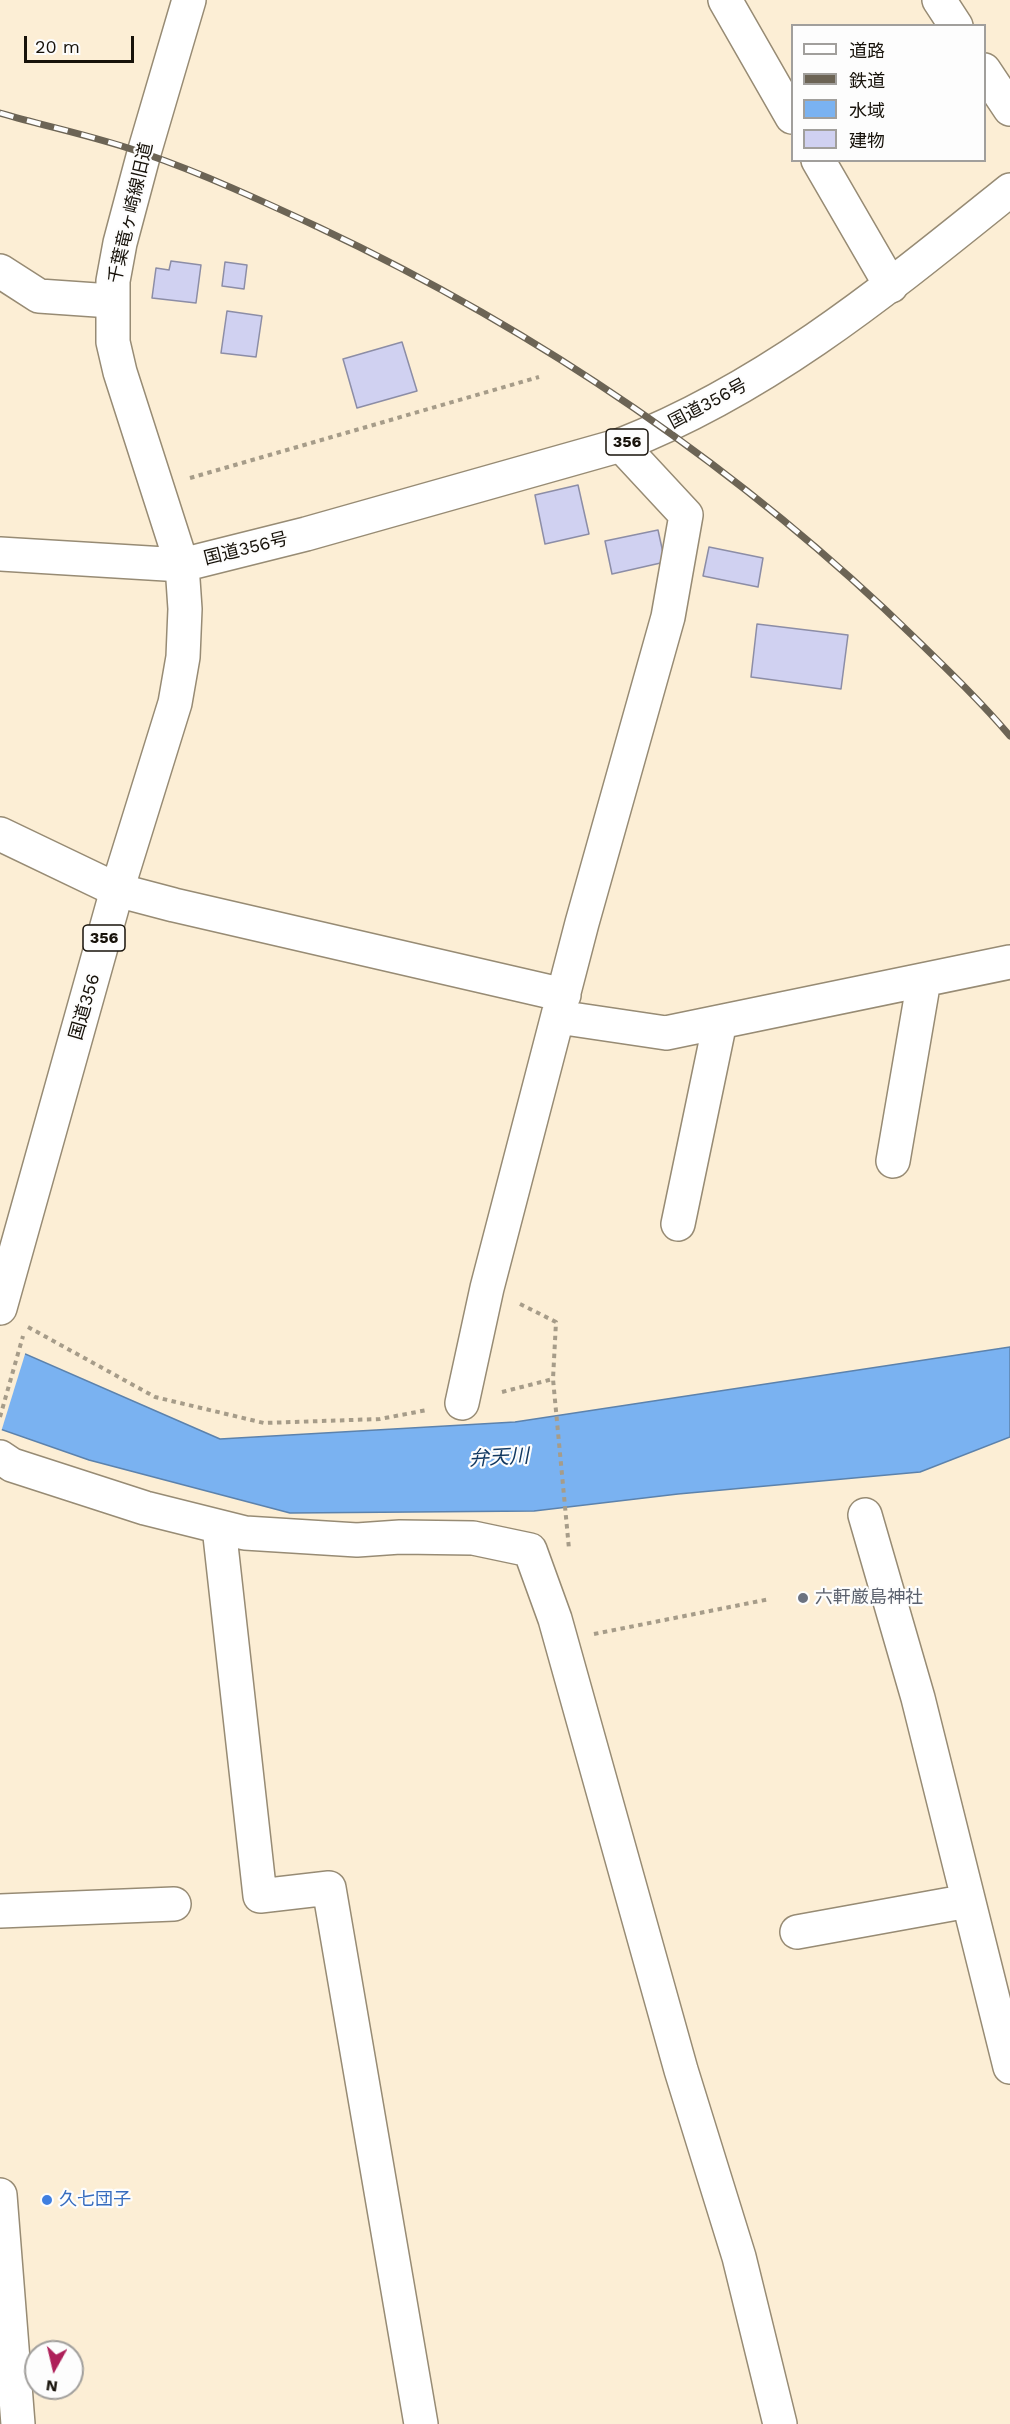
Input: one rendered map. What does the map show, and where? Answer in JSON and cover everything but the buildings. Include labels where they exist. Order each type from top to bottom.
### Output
[{"type":"main road","name":"千葉竜ヶ崎線旧道","points":[[182,565],[133,414],[113,342],[111,301],[120,243],[189,0]]},
{"type":"main road","points":[[725,0],[791,115]]},
{"type":"main road","points":[[939,0],[955,24]]},
{"type":"main road","points":[[986,73],[1010,109]]},
{"type":"main road","points":[[819,162],[891,286]]},
{"type":"main road","name":"国道356号","points":[[0,554],[182,565],[306,534],[621,445],[664,428],[735,392],[803,349],[891,286],[1010,190]]},
{"type":"main road","points":[[0,272],[39,296],[111,301]]},
{"type":"main road","points":[[462,1403],[487,1288],[582,923],[668,617],[686,515],[621,445]]},
{"type":"main road","name":"国道356","points":[[0,1308],[117,890],[175,703],[183,657],[185,609],[182,565]]},
{"type":"main road","points":[[0,834],[117,890],[666,1033],[1010,962]]},
{"type":"main road","points":[[893,1161],[924,980]]},
{"type":"main road","points":[[678,1224],[720,1022]]},
{"type":"main road","points":[[0,1457],[12,1465],[145,1508],[245,1533],[357,1540],[400,1537],[473,1538],[530,1550],[561,1641],[681,2070],[739,2257],[780,2424]]},
{"type":"main road","points":[[865,1515],[918,1698],[1010,2067]]},
{"type":"main road","points":[[219,1527],[260,1896],[329,1888],[421,2424]]},
{"type":"main road","points":[[797,1932],[968,1901]]},
{"type":"main road","points":[[0,1911],[174,1904]]},
{"type":"main road","points":[[0,2196],[18,2424]]},
{"type":"path","points":[[158,487],[539,377]]},
{"type":"path","points":[[487,1288],[556,1323],[553,1379],[569,1530]]},
{"type":"path","points":[[26,1326],[155,1397],[264,1423],[380,1419],[462,1403],[553,1379]]},
{"type":"path","points":[[0,1417],[24,1334]]},
{"type":"path","points":[[561,1641],[770,1599]]},
{"type":"water","name":"弁天川","points":[[0,1343],[220,1439],[515,1422],[1010,1347],[1010,1437],[920,1472],[678,1494],[534,1511],[290,1513],[89,1460],[0,1429]]},
{"type":"pier","points":[[0,1340],[26,1351],[1,1432],[0,1432]]},
{"type":"railway","points":[[0,113],[128,148],[233,188],[400,268],[559,359],[635,409],[709,462],[781,518],[917,640],[1010,736]]},
{"type":"place","name":"六軒厳島神社","points":[[803,1598]]},
{"type":"place","name":"久七団子","points":[[47,2200]]}]
